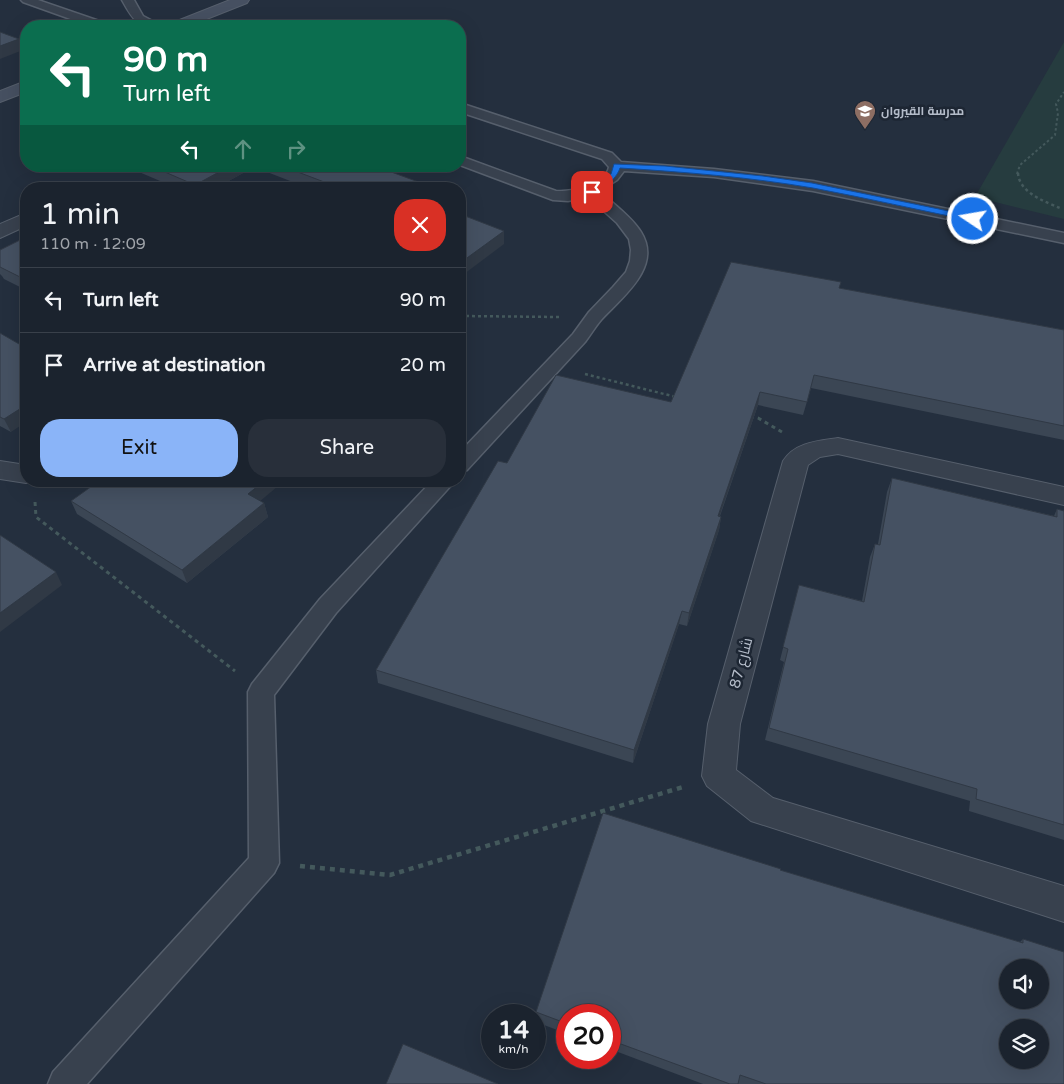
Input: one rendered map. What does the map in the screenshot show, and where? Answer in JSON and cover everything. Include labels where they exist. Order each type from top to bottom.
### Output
[{"type":"street","points":[[191,20],[242,0]]},
{"type":"street","points":[[0,97],[20,89]]},
{"type":"street","points":[[0,232],[20,222]]},
{"type":"street","points":[[813,450],[838,446],[1064,496]]},
{"type":"street","name":"شارع 87","points":[[719,776],[724,724],[796,461],[813,450]]},
{"type":"street","points":[[0,470],[20,473]]},
{"type":"street","points":[[719,776],[763,810],[1064,904]]},
{"type":"lane","points":[[27,0],[84,20]]},
{"type":"lane","points":[[128,0],[138,18],[142,20]]},
{"type":"lane","points":[[466,109],[607,156],[617,166],[714,173],[812,186],[1064,238]]},
{"type":"lane","points":[[466,162],[553,195],[574,197],[592,192],[614,175],[617,166]]},
{"type":"lane","points":[[466,459],[579,338],[594,318],[633,275],[640,252],[637,240],[631,230],[592,192]]},
{"type":"lane","points":[[65,1084],[264,863],[261,692],[328,606],[439,487]]},
{"type":"path","points":[[1064,92],[1056,104],[1058,113],[1055,136],[1020,165],[1017,175],[1022,187],[1036,198],[1064,209]]},
{"type":"path","points":[[1059,98],[1064,99]]},
{"type":"path","points":[[466,316],[594,318]]},
{"type":"path","points":[[552,366],[683,399]]},
{"type":"path","points":[[748,416],[758,418],[813,450]]},
{"type":"path","points":[[34,499],[36,517],[261,692]]},
{"type":"path","points":[[264,863],[390,875],[719,776]]},
{"type":"green space","points":[[1064,42],[1064,219],[975,197]]},
{"type":"building","points":[[0,32],[19,39],[0,46]]},
{"type":"building","points":[[165,172],[219,172],[201,182],[188,182]]},
{"type":"building","points":[[298,172],[391,172],[419,182],[324,182]]},
{"type":"building","points":[[466,216],[504,231],[466,259]]},
{"type":"building","points":[[20,240],[20,277],[0,267],[0,250]]},
{"type":"building","points":[[731,262],[841,282],[839,288],[1064,330],[1064,426],[814,375],[807,402],[760,392],[718,516],[721,517],[689,613],[682,611],[634,750],[376,670],[498,461],[507,463],[556,375],[671,402]]},
{"type":"building","points":[[0,333],[20,345],[20,409],[4,419],[0,417]]},
{"type":"building","points":[[892,478],[1057,517],[1057,509],[1064,511],[1064,825],[976,799],[977,789],[769,728],[788,649],[783,647],[799,585],[864,602],[875,544],[880,545]]},
{"type":"building","points":[[91,487],[257,487],[248,494],[264,503],[182,570],[71,501]]},
{"type":"building","points":[[0,535],[56,572],[0,613]]},
{"type":"building","points":[[603,813],[780,870],[1023,943],[1023,939],[1064,952],[1064,1084],[766,1084],[740,1075],[738,1084],[730,1084],[621,1044],[621,1004],[556,1004],[556,1020],[546,1016],[546,1004],[539,1004]]},
{"type":"building","points":[[403,1044],[498,1084],[386,1084]]},
{"type":"place","name":"مدرسة القيروان","points":[[865,130]]},
{"type":"route","points":[[592,192],[614,175],[617,171],[617,166],[665,168],[763,178],[812,186],[973,219]]}]
